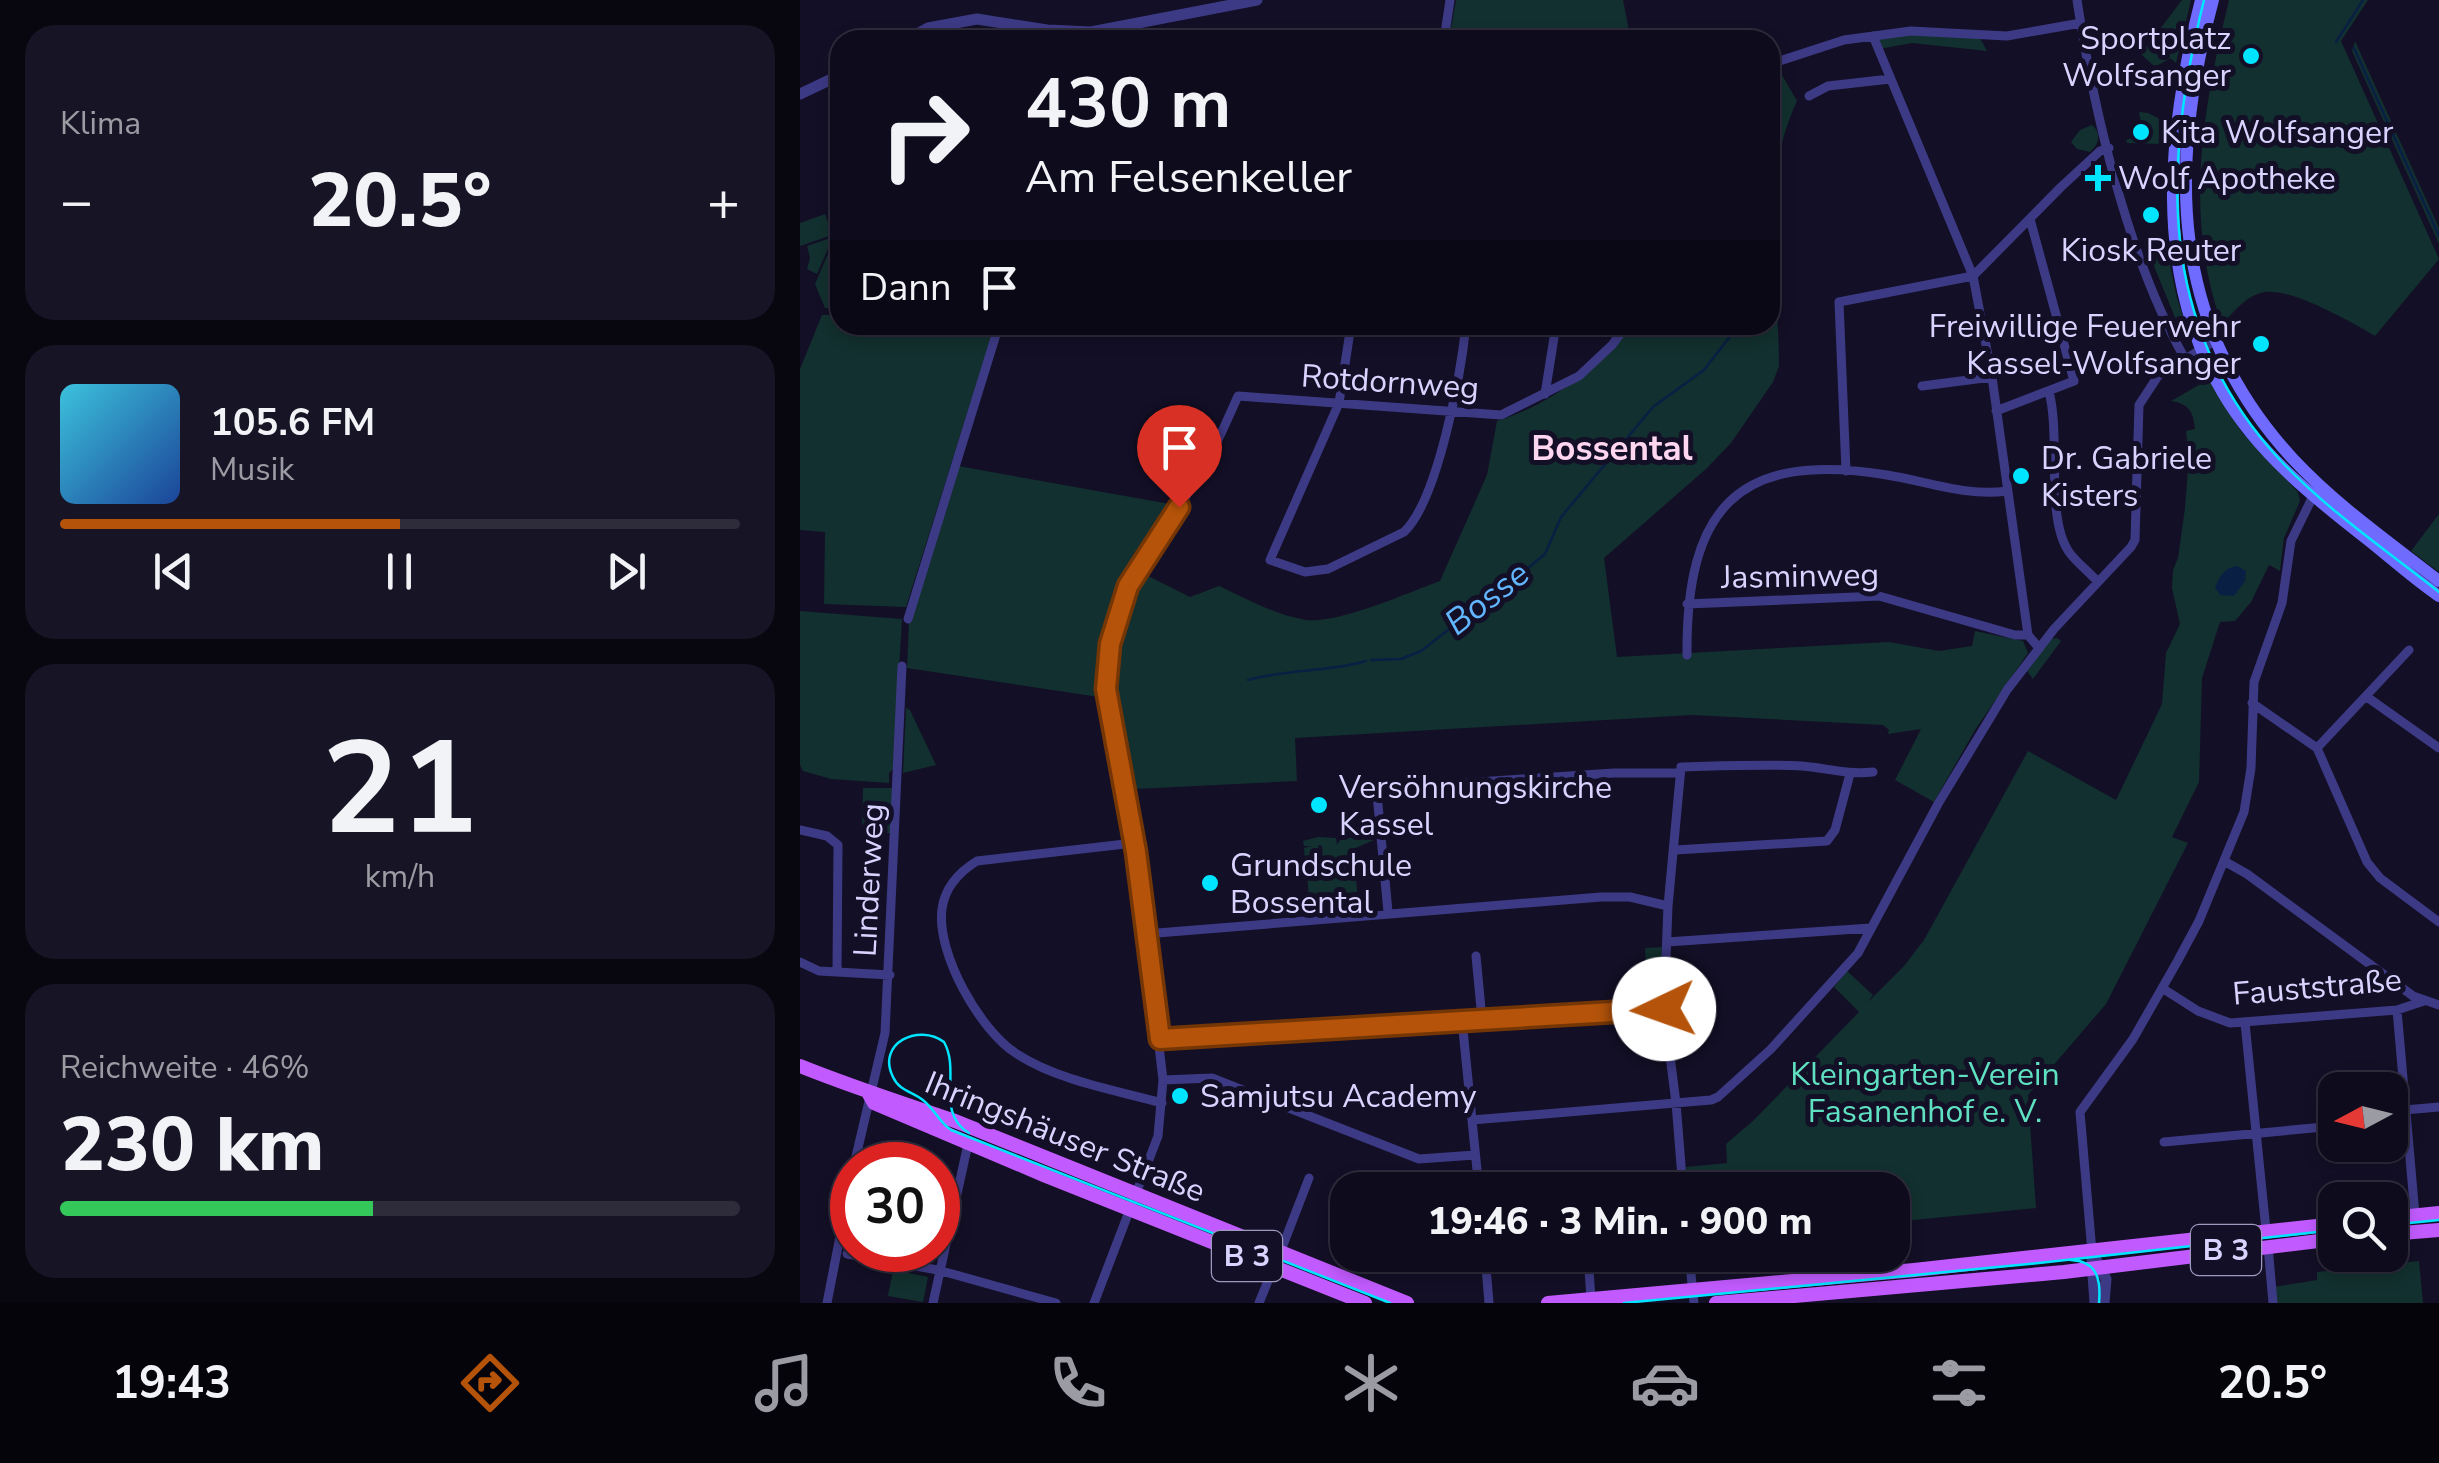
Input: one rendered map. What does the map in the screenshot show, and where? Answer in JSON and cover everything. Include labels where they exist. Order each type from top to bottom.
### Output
[{"type":"main road","points":[[2201,0],[2176,116],[2172,202],[2181,274],[2201,348],[2224,395],[2260,444],[2439,596]]},
{"type":"main road","points":[[2213,0],[2192,95],[2184,209],[2192,265],[2216,340],[2258,416],[2316,491],[2439,581]]},
{"type":"main road","name":"Ihringshäuser Straße","points":[[800,1066],[869,1094],[883,1094],[1135,1193],[1365,1303]]},
{"type":"main road","name":"Ihringshäuser Straße","points":[[869,1094],[874,1102],[968,1144],[1129,1209],[1407,1303]]},
{"type":"main road","points":[[2408,1216],[2439,1213]]},
{"type":"main road","name":"B 3","points":[[1716,1303],[2102,1266],[2318,1228]]},
{"type":"main road","points":[[2408,1233],[2439,1230]]},
{"type":"main road","name":"B 3","points":[[1548,1303],[1693,1297],[2102,1266],[2267,1238],[2318,1239]]},
{"type":"street","points":[[1118,30],[1257,0]]},
{"type":"street","points":[[1446,30],[1450,0]]},
{"type":"street","points":[[2077,0],[2108,148],[2151,290],[2184,356]]},
{"type":"street","points":[[924,30],[977,19],[1047,30]]},
{"type":"street","points":[[1780,61],[1844,40],[1911,30],[2007,36],[2081,23]]},
{"type":"street","points":[[1872,36],[1973,276],[1992,377],[2028,636],[2039,648]]},
{"type":"street","points":[[1809,96],[1828,86],[1890,78]]},
{"type":"street","points":[[800,94],[830,80]]},
{"type":"street","points":[[1846,470],[1839,302],[1973,276],[2090,160],[2108,148]]},
{"type":"street","points":[[1996,411],[2074,381],[2030,219]]},
{"type":"street","points":[[908,619],[996,335]]},
{"type":"street","points":[[1349,335],[1339,403],[1270,560],[1305,572],[1328,569],[1404,532],[1413,523],[1425,498],[1450,413],[1464,335]]},
{"type":"street","points":[[1545,394],[1554,335]]},
{"type":"street","name":"Rotdornweg","points":[[1134,842],[1106,689],[1110,644],[1132,576],[1198,476],[1238,396],[1501,415],[1578,376],[1620,335]]},
{"type":"street","points":[[1472,1120],[1718,1097],[1771,1049],[1849,963],[1976,736],[2039,648],[2134,540],[2139,406],[2152,381],[2184,356],[2216,340]]},
{"type":"street","points":[[1922,386],[1992,377]]},
{"type":"street","points":[[2049,392],[2054,420],[2056,503],[2063,541],[2097,581]]},
{"type":"street","points":[[1687,655],[1687,604],[1698,548],[1708,528],[1736,496],[1754,484],[1778,475],[1846,470],[1986,494],[2007,491]]},
{"type":"street","points":[[2104,1303],[2080,1112],[2133,1039],[2198,921],[2224,861],[2248,797],[2252,703],[2259,664],[2282,603],[2291,541],[2316,491]]},
{"type":"street","name":"Jasminweg","points":[[1687,604],[1879,596],[1970,624],[2028,636]]},
{"type":"street","points":[[2317,748],[2409,650]]},
{"type":"street","name":"Linderweg","points":[[859,1142],[885,1033],[902,666]]},
{"type":"street","points":[[2367,697],[2439,748]]},
{"type":"street","points":[[2252,703],[2317,748],[2367,862],[2380,878],[2439,922]]},
{"type":"street","points":[[1388,912],[1377,794],[1389,788],[1799,766],[1850,774],[1872,772]]},
{"type":"street","points":[[1681,770],[1668,906],[1664,1009],[1682,1172]]},
{"type":"street","points":[[1674,850],[1826,841],[1835,830],[1850,774]]},
{"type":"street","points":[[800,830],[827,836],[838,845],[837,971]]},
{"type":"street","points":[[1094,1303],[1158,1136],[1162,1103],[1160,1039],[1134,842],[977,860],[963,870],[948,889],[942,910],[943,928],[968,998],[991,1033],[1009,1049],[1053,1071],[1162,1103]]},
{"type":"street","points":[[2224,861],[2424,1001],[2439,1004]]},
{"type":"street","points":[[1146,934],[1607,896],[1668,906]]},
{"type":"street","points":[[1667,942],[1871,928]]},
{"type":"street","points":[[1476,956],[1482,1019]]},
{"type":"street","points":[[800,962],[819,971],[890,975]]},
{"type":"street","name":"Fauststraße","points":[[2162,988],[2216,1020],[2245,1023],[2397,1010],[2424,1001]]},
{"type":"street","points":[[1160,1039],[1664,1009]]},
{"type":"street","points":[[2397,1010],[2402,1072]]},
{"type":"street","points":[[1462,1020],[1477,1172]]},
{"type":"street","points":[[2245,1023],[2273,1303]]},
{"type":"street","points":[[1163,1080],[1212,1078],[1419,1159],[1476,1155]]},
{"type":"street","points":[[2408,1113],[2439,1107]]},
{"type":"street","points":[[2164,1142],[2318,1127]]},
{"type":"street","points":[[960,1176],[968,1144]]},
{"type":"street","points":[[2408,1144],[2415,1215]]},
{"type":"street","points":[[1259,1303],[1309,1178]]},
{"type":"street","points":[[2095,1303],[2102,1266]]},
{"type":"street","points":[[827,1303],[833,1272]]},
{"type":"street","points":[[933,1303],[938,1272]]},
{"type":"street","points":[[945,1272],[1056,1303]]},
{"type":"street","points":[[1486,1272],[1489,1303]]},
{"type":"street","points":[[1589,1272],[1591,1299]]},
{"type":"street","points":[[1691,1272],[1693,1297]]},
{"type":"green space","points":[[1456,0],[1623,0],[1629,30],[1451,30]]},
{"type":"green space","points":[[2182,0],[2191,0],[2176,63],[2170,58],[2155,67],[2141,54]]},
{"type":"green space","points":[[2229,0],[2368,0],[2341,41],[2439,259],[2375,336],[2321,307],[2276,292],[2252,297],[2222,325],[2210,284],[2200,203],[2205,122]]},
{"type":"green space","points":[[1911,31],[1980,38],[1987,51],[1912,43],[1879,49],[1874,37]]},
{"type":"green space","points":[[2355,41],[2439,228],[2439,244],[2352,51]]},
{"type":"green space","points":[[1780,71],[1797,101],[1780,154]]},
{"type":"green space","points":[[2139,112],[2166,122],[2164,144],[2127,143],[2126,140],[2143,134]]},
{"type":"green space","points":[[2092,125],[2098,135],[2096,146],[2090,152],[2077,149],[2071,142],[2080,130]]},
{"type":"green space","points":[[825,214],[830,236],[800,246],[800,223]]},
{"type":"green space","points":[[830,238],[817,274],[807,269],[807,246]]},
{"type":"green space","points":[[830,249],[830,308],[825,308],[815,284]]},
{"type":"green space","points":[[2147,249],[2167,250],[2188,339],[2183,337]]},
{"type":"green space","points":[[822,315],[830,315],[830,335],[992,335],[906,607],[824,604],[825,532],[800,530],[800,369]]},
{"type":"green space","points":[[1624,335],[1778,335],[1779,366],[1773,382],[1731,443],[1604,558],[1617,657],[1889,642],[1939,651],[1972,646],[1975,631],[2023,641],[2028,653],[1975,730],[1934,802],[1895,780],[1921,729],[1888,734],[1883,725],[1692,715],[1295,738],[1297,781],[1135,789],[1119,731],[1115,680],[1122,630],[1142,573],[1190,597],[1219,586],[1272,610],[1306,620],[1354,613],[1440,581],[1487,475],[1497,421],[1555,395]]},
{"type":"green space","name":"Kleingarten-Verein Fasanenhof e. V.","points":[[2195,362],[2200,364],[2240,430],[2298,492],[2300,501],[2284,538],[2280,571],[2269,565],[2251,602],[2235,621],[2220,622],[2202,678],[2199,782],[2172,837],[2188,843],[2106,1004],[2028,1095],[2036,1208],[1910,1220],[1910,1172],[1687,1172],[1686,1167],[1727,1163],[1726,1144],[1859,1012],[1834,987],[1847,971],[1873,995],[1868,1002],[1904,966],[1924,940],[2028,751],[2116,800],[2162,704],[2166,653],[2180,624],[2172,588],[2173,570],[2185,508],[2189,456],[2186,431],[2195,429],[2189,410],[2171,401],[2204,382]]},
{"type":"green space","points":[[958,466],[1170,504],[1117,594],[1103,641],[1099,697],[907,668],[909,622]]},
{"type":"green space","points":[[2439,514],[2439,572],[2411,551]]},
{"type":"green space","points":[[800,611],[902,619],[889,783],[831,779],[803,771]]},
{"type":"green space","points":[[2051,639],[2061,641],[2033,679],[2027,671]]},
{"type":"green space","points":[[906,708],[936,765],[903,773]]},
{"type":"green space","points":[[863,788],[894,788],[893,833],[862,833]]},
{"type":"green space","points":[[1364,835],[1374,840],[1353,849],[1359,910],[1310,914],[1309,904],[1320,902],[1319,898],[1309,898],[1307,874],[1312,874],[1314,863],[1323,862],[1322,846],[1318,845],[1321,860],[1305,862],[1304,848],[1312,846],[1304,846],[1303,841],[1336,838],[1337,845],[1340,840]]},
{"type":"green space","points":[[1663,947],[1659,1004],[1647,1004],[1645,948]]},
{"type":"green space","points":[[2419,1261],[2423,1303],[2276,1303],[2274,1287],[2317,1280],[2317,1272],[2408,1272],[2408,1262]]},
{"type":"green space","points":[[893,1272],[928,1277],[923,1302],[888,1296]]},
{"type":"water","points":[[2237,566],[2246,571],[2245,581],[2234,596],[2220,595],[2215,587],[2219,579]]},
{"type":"waterway","points":[[2336,42],[2363,0]]},
{"type":"waterway","points":[[2354,48],[2439,236]]},
{"type":"waterway","name":"Bosse","points":[[1371,660],[1401,659],[1421,651],[1457,623],[1480,596],[1516,578],[1545,554],[1561,517],[1653,407],[1704,370],[1731,335]]},
{"type":"waterway","name":"Bosse","points":[[1248,680],[1366,661]]},
{"type":"tram line","points":[[2204,0],[2190,62],[2177,183],[2180,242],[2191,299],[2210,355],[2239,409],[2280,460],[2337,513],[2439,592]]},
{"type":"tram line","points":[[969,1133],[953,1115],[949,1054],[944,1042],[923,1035],[912,1036],[895,1046],[889,1065],[896,1082],[924,1101],[951,1130],[1390,1303]]},
{"type":"tram line","points":[[2408,1223],[2439,1220]]},
{"type":"tram line","points":[[1624,1303],[2318,1232]]},
{"type":"tram line","points":[[2071,1260],[2087,1264],[2096,1274],[2099,1303]]},
{"type":"place","name":"Sportplatz Wolfsanger","points":[[2251,56]]},
{"type":"place","name":"Kita Wolfsanger","points":[[2141,132]]},
{"type":"place","name":"Wolf Apotheke","points":[[2098,178]]},
{"type":"place","name":"Kiosk Reuter","points":[[2151,215]]},
{"type":"place","name":"Freiwillige Feuerwehr Kassel-Wolfsanger","points":[[2261,344]]},
{"type":"place","name":"Dr. Gabriele Kisters","points":[[2021,476]]},
{"type":"place","name":"Versöhnungskirche Kassel","points":[[1319,805]]},
{"type":"place","name":"Grundschule Bossental","points":[[1210,883]]},
{"type":"place","name":"Samjutsu Academy","points":[[1180,1096]]},
{"type":"district","name":"Bossental","points":[[1612,448]]},
{"type":"route","points":[[1179,507],[1128,586],[1110,644],[1106,689],[1110,728],[1126,789],[1136,852],[1160,1039],[1664,1009]]}]
